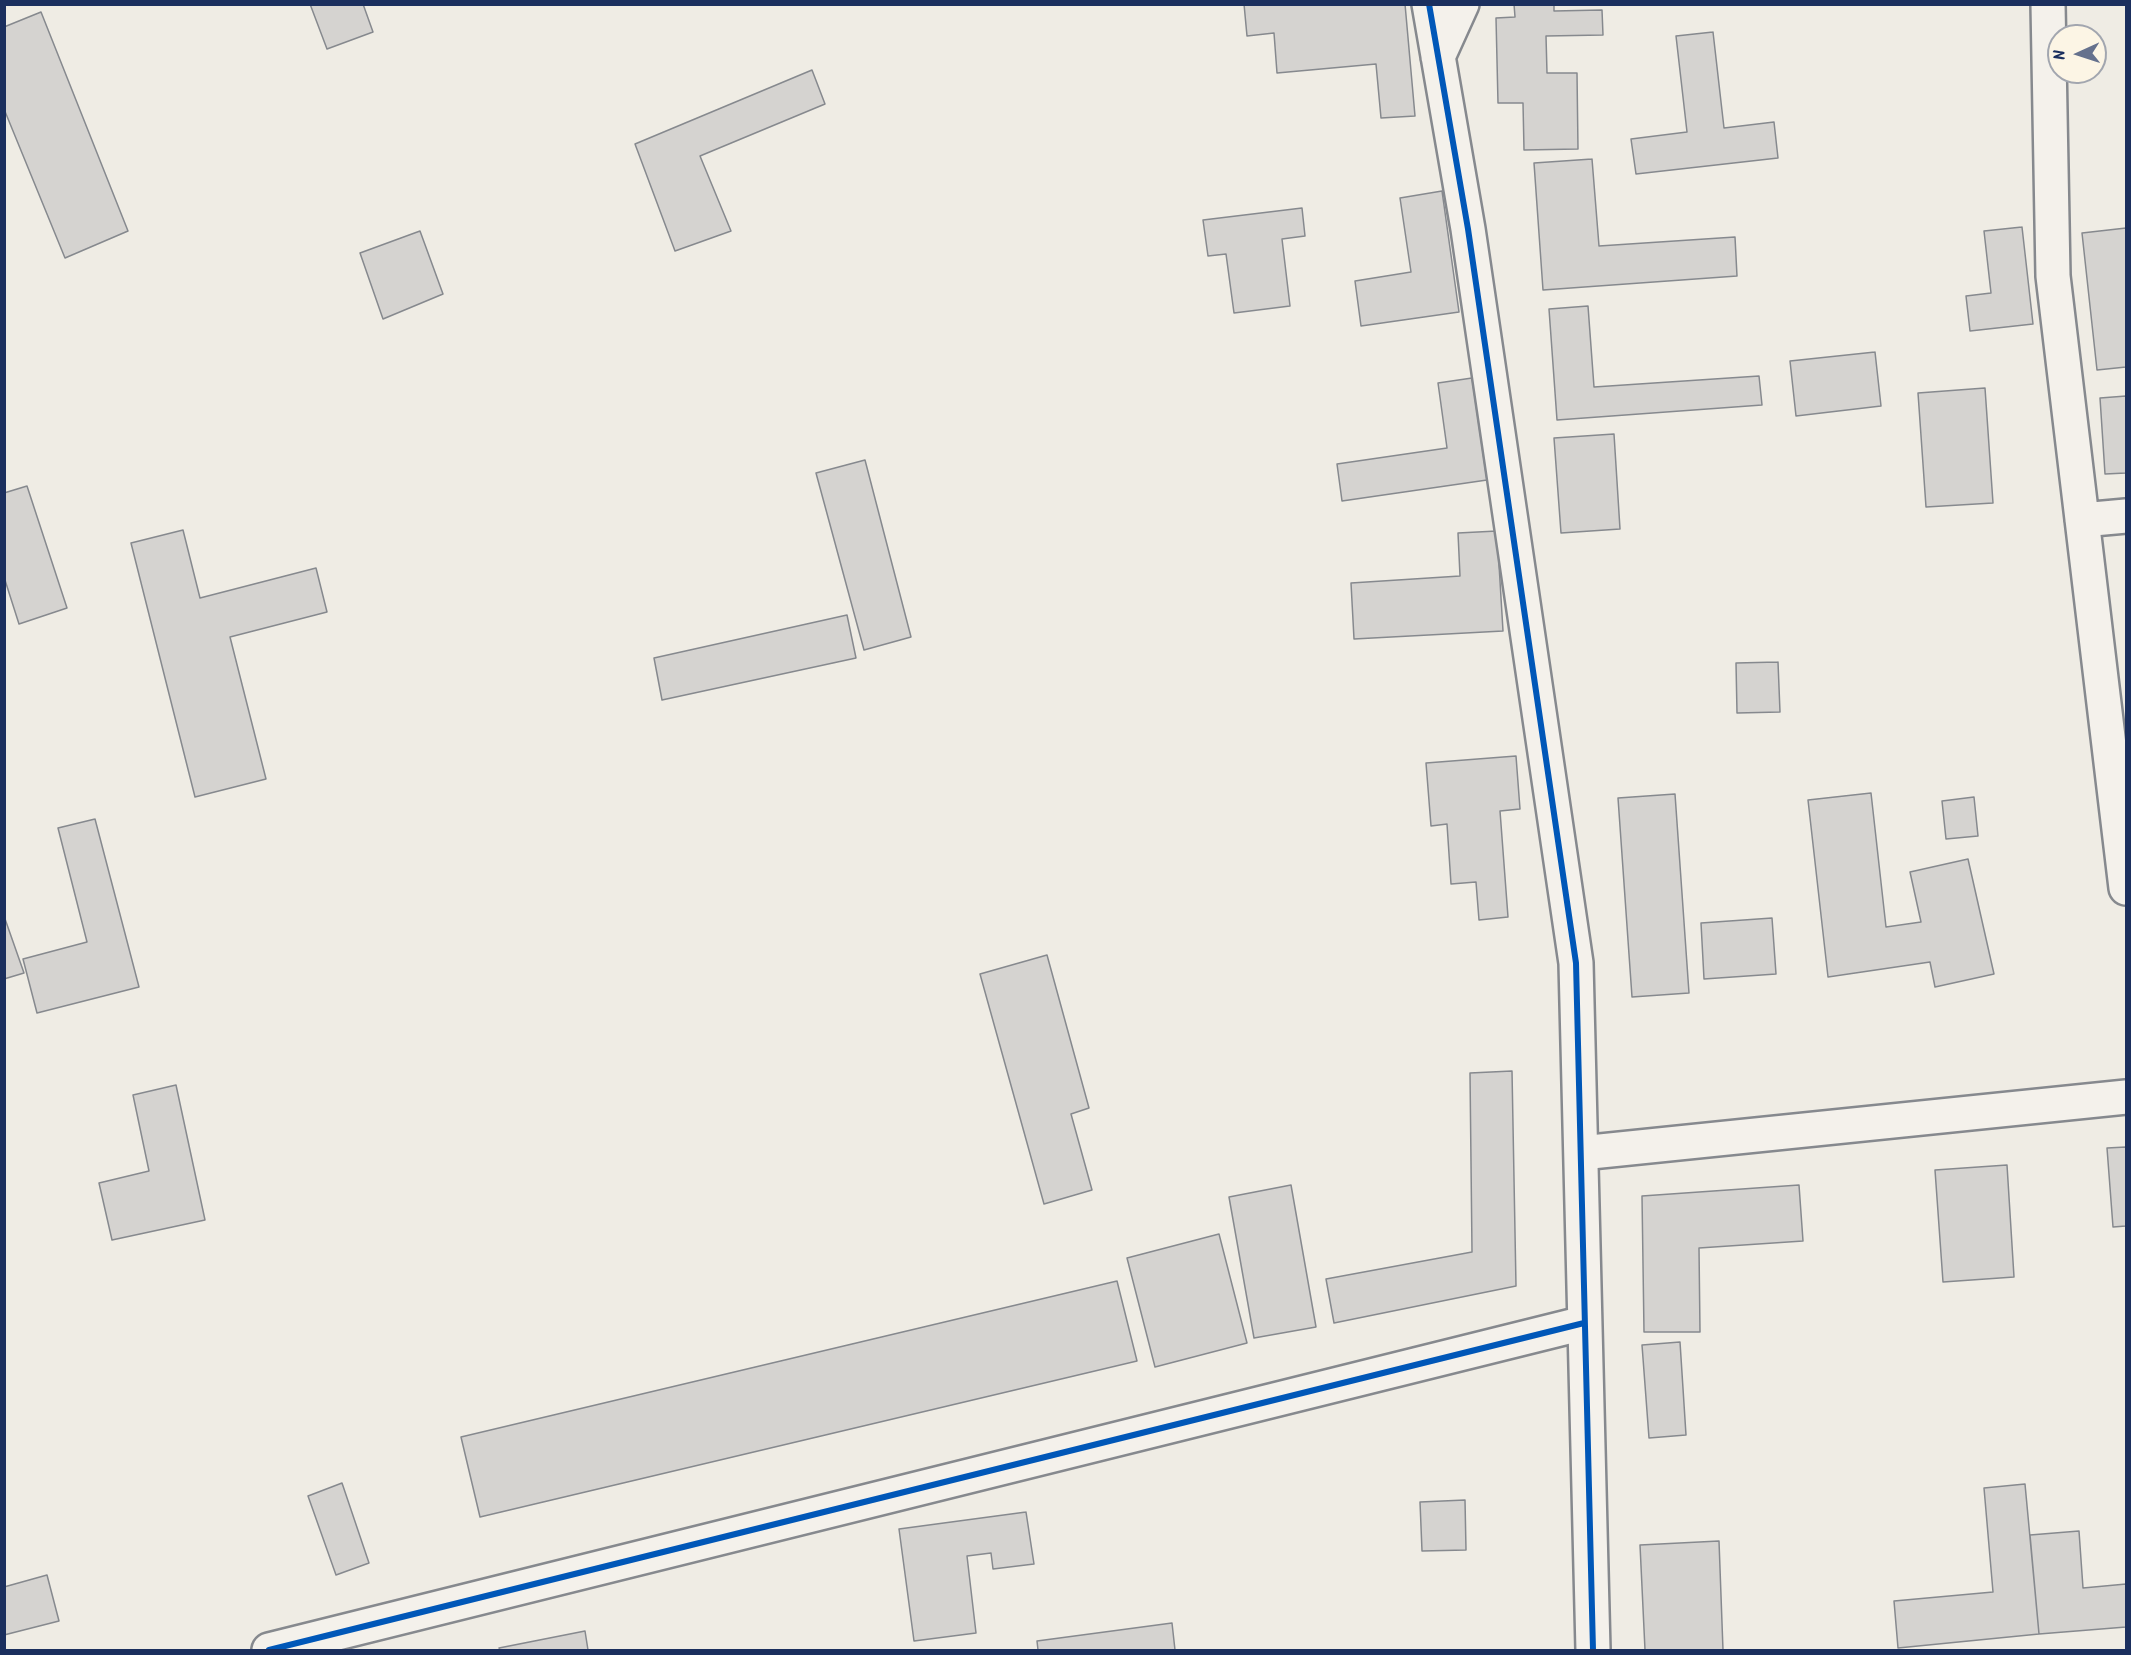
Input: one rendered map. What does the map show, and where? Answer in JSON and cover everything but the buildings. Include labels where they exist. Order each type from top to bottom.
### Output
[{"type":"street","points":[[1429,4],[1468,229],[1576,963],[1593,1650]]},
{"type":"street","points":[[1438,57],[1462,4]]},
{"type":"street","points":[[2048,4],[2053,276],[2127,888]]},
{"type":"street","points":[[2082,520],[2127,516]]},
{"type":"street","points":[[1581,1153],[2127,1097]]},
{"type":"street","points":[[269,1650],[1584,1323]]},
{"type":"cycle path","points":[[1429,4],[1468,229],[1576,963],[1593,1650]]},
{"type":"cycle path","points":[[269,1650],[1584,1323]]}]
